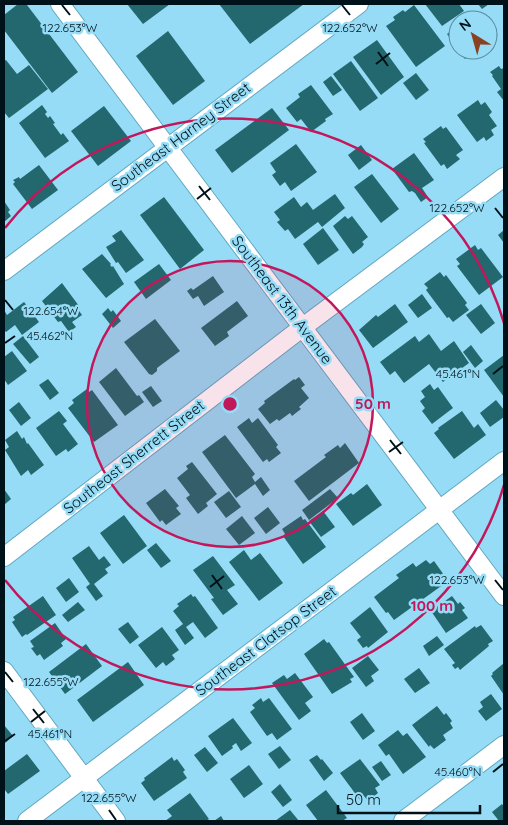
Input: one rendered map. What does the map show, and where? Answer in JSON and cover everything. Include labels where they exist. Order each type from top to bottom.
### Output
[{"type":"street","name":"Southeast 13th Avenue","points":[[60,4],[504,596]]},
{"type":"street","name":"Southeast Harney Street","points":[[4,270],[359,4]]},
{"type":"street","name":"Southeast Sherrett Street","points":[[4,557],[303,327],[504,177]]},
{"type":"street","name":"Southeast Clatsop Street","points":[[27,821],[504,461]]},
{"type":"street","points":[[4,671],[116,821]]},
{"type":"street","points":[[403,821],[504,745]]},
{"type":"building","points":[[18,4],[27,5],[78,72],[52,93],[4,30],[4,15]]},
{"type":"building","points":[[127,4],[170,4],[143,24]]},
{"type":"building","points":[[219,4],[304,4],[250,44]]},
{"type":"building","points":[[425,4],[459,4],[463,10],[448,10],[448,22],[442,26]]},
{"type":"building","points":[[478,4],[489,4],[482,9]]},
{"type":"building","points":[[414,5],[445,46],[416,67],[386,26],[395,20],[393,17],[403,10],[405,12]]},
{"type":"building","points":[[168,31],[205,81],[173,105],[136,56]]},
{"type":"building","points":[[377,40],[404,77],[381,95],[353,57]]},
{"type":"building","points":[[6,60],[17,74],[29,65],[48,89],[9,118],[4,112],[4,61]]},
{"type":"building","points":[[351,61],[378,98],[360,111],[333,74]]},
{"type":"building","points":[[499,66],[501,69],[504,68],[504,101],[497,92],[501,89],[490,72]]},
{"type":"building","points":[[416,73],[429,90],[416,100],[403,83]]},
{"type":"building","points":[[331,76],[342,90],[333,96],[323,82]]},
{"type":"building","points":[[311,85],[333,114],[311,132],[301,119],[297,122],[286,108],[300,97],[298,94]]},
{"type":"building","points":[[478,100],[481,105],[485,102],[492,112],[489,115],[497,126],[491,130],[494,135],[486,141],[484,137],[477,142],[457,115]]},
{"type":"building","points":[[42,105],[47,112],[45,114],[48,118],[50,116],[61,135],[63,133],[69,141],[45,158],[19,123]]},
{"type":"building","points":[[104,106],[131,141],[98,166],[71,131]]},
{"type":"building","points":[[272,108],[289,130],[232,173],[215,150]]},
{"type":"building","points":[[441,126],[443,129],[446,127],[463,150],[456,155],[460,159],[447,169],[444,164],[441,166],[423,139]]},
{"type":"building","points":[[296,144],[317,172],[291,191],[285,182],[280,186],[272,175],[276,172],[270,163]]},
{"type":"building","points":[[361,145],[372,160],[359,170],[348,155]]},
{"type":"building","points":[[414,153],[434,180],[422,188],[428,197],[421,202],[415,193],[409,192],[392,169]]},
{"type":"building","points":[[39,165],[58,190],[32,209],[13,184],[15,182],[13,180],[19,177],[20,179]]},
{"type":"building","points":[[372,174],[399,209],[381,223],[354,187]]},
{"type":"building","points":[[335,194],[345,208],[322,227],[318,222],[295,239],[288,229],[285,231],[277,222],[280,220],[274,212],[294,197],[301,207],[307,202],[313,210]]},
{"type":"building","points":[[164,197],[204,250],[180,269],[140,215]]},
{"type":"building","points":[[4,201],[10,210],[8,212],[11,216],[4,222]]},
{"type":"building","points":[[345,216],[348,219],[352,216],[368,237],[362,242],[364,244],[362,247],[353,254],[333,226]]},
{"type":"building","points":[[323,228],[339,250],[318,265],[303,244]]},
{"type":"building","points":[[121,230],[144,260],[126,273],[118,262],[116,263],[106,247],[116,241],[112,236]]},
{"type":"building","points":[[504,230],[504,243],[498,235]]},
{"type":"building","points":[[475,245],[478,250],[481,248],[503,277],[479,295],[457,266],[460,264],[456,259]]},
{"type":"building","points":[[102,254],[110,265],[113,266],[124,284],[106,298],[82,269]]},
{"type":"building","points":[[159,264],[171,280],[146,299],[134,282]]},
{"type":"building","points":[[440,272],[444,277],[446,275],[467,303],[465,305],[469,310],[453,322],[449,317],[447,318],[426,290],[428,288],[424,284]]},
{"type":"building","points":[[213,276],[224,292],[204,306],[198,296],[193,299],[187,291],[191,288],[193,290]]},
{"type":"building","points":[[62,283],[79,306],[77,308],[82,315],[72,322],[76,327],[69,332],[61,321],[58,322],[42,301]]},
{"type":"building","points":[[422,294],[432,308],[418,318],[408,305]]},
{"type":"building","points":[[237,301],[248,316],[227,332],[229,336],[215,346],[201,328]]},
{"type":"building","points":[[24,302],[29,308],[32,306],[37,311],[33,314],[39,322],[22,335],[15,325],[6,332],[4,330],[4,310],[7,315]]},
{"type":"building","points":[[395,304],[408,322],[373,348],[359,330],[376,315],[378,317]]},
{"type":"building","points":[[481,304],[495,323],[481,334],[466,315]]},
{"type":"building","points":[[108,308],[111,312],[113,310],[121,321],[113,328],[102,314]]},
{"type":"building","points":[[155,319],[180,351],[157,368],[157,371],[152,375],[149,374],[124,342]]},
{"type":"building","points":[[429,334],[441,351],[454,341],[469,363],[443,382],[429,364],[404,383],[395,371],[390,375],[380,362],[415,336],[419,342]]},
{"type":"building","points":[[23,336],[39,357],[30,364],[13,344]]},
{"type":"building","points":[[471,345],[483,361],[475,368],[463,352]]},
{"type":"building","points":[[12,351],[27,371],[8,385],[4,379],[4,357]]},
{"type":"building","points":[[504,355],[504,397],[484,370]]},
{"type":"building","points":[[116,368],[137,396],[139,395],[144,402],[125,416],[99,382]]},
{"type":"building","points":[[299,377],[305,385],[301,388],[309,398],[299,407],[301,409],[292,416],[290,413],[279,421],[277,419],[270,424],[258,409],[265,403],[264,401]]},
{"type":"building","points":[[48,379],[59,393],[50,400],[39,385]]},
{"type":"building","points":[[430,384],[434,390],[438,387],[453,408],[432,424],[422,411],[425,408],[420,401],[425,397],[421,391]]},
{"type":"building","points":[[151,386],[162,401],[153,407],[142,392]]},
{"type":"building","points":[[87,389],[89,392],[92,390],[118,425],[94,442],[68,408],[74,403],[72,400]]},
{"type":"building","points":[[496,400],[504,410],[504,417],[490,427],[480,413]]},
{"type":"building","points":[[19,402],[31,418],[21,426],[9,410]]},
{"type":"building","points":[[59,411],[67,421],[63,424],[78,444],[68,452],[66,449],[56,456],[36,428]]},
{"type":"building","points":[[462,411],[474,428],[478,424],[486,435],[454,459],[434,433]]},
{"type":"building","points":[[249,418],[252,423],[258,418],[278,445],[276,447],[281,453],[269,462],[267,459],[263,462],[237,427]]},
{"type":"building","points":[[17,431],[22,439],[24,437],[27,444],[44,465],[31,475],[28,470],[21,476],[5,450],[9,447],[5,440]]},
{"type":"building","points":[[225,435],[255,474],[252,477],[255,482],[261,477],[270,490],[263,496],[255,484],[236,498],[202,452]]},
{"type":"building","points":[[345,443],[359,463],[309,501],[294,481],[326,457],[324,455],[338,445],[340,448]]},
{"type":"building","points":[[192,462],[217,494],[206,503],[208,506],[198,514],[186,498],[190,495],[177,478],[188,469],[186,466]]},
{"type":"building","points":[[367,484],[382,505],[353,526],[336,504],[351,493],[353,495]]},
{"type":"building","points":[[4,489],[11,499],[4,505]]},
{"type":"building","points":[[165,489],[179,506],[176,508],[181,514],[166,525],[162,520],[160,522],[146,503]]},
{"type":"building","points":[[330,489],[338,498],[309,520],[302,510]]},
{"type":"building","points":[[229,491],[241,507],[226,518],[214,502]]},
{"type":"building","points":[[268,507],[280,523],[266,534],[254,518]]},
{"type":"building","points":[[323,511],[335,527],[321,537],[309,521]]},
{"type":"building","points":[[124,515],[147,546],[123,564],[100,533]]},
{"type":"building","points":[[242,516],[255,533],[239,545],[226,529]]},
{"type":"building","points":[[301,516],[326,547],[303,564],[283,536],[285,534],[282,529]]},
{"type":"building","points":[[156,543],[171,561],[161,568],[147,550]]},
{"type":"building","points":[[89,546],[99,560],[104,556],[111,565],[105,569],[108,573],[94,584],[103,596],[96,601],[86,587],[90,584],[72,558]]},
{"type":"building","points":[[244,550],[251,560],[260,553],[283,583],[259,601],[229,562]]},
{"type":"building","points":[[213,556],[235,585],[227,590],[238,604],[223,615],[211,599],[214,598],[193,570]]},
{"type":"building","points":[[426,560],[430,564],[434,561],[444,575],[440,579],[444,584],[394,620],[374,597],[399,578],[396,575],[413,563],[416,567]]},
{"type":"building","points":[[69,578],[79,592],[66,602],[56,588]]},
{"type":"building","points":[[191,594],[193,597],[195,596],[218,628],[205,638],[193,622],[186,627],[194,638],[185,645],[175,630],[183,624],[173,611],[179,606],[177,604]]},
{"type":"building","points":[[43,596],[56,615],[22,637],[12,622],[15,620],[13,617]]},
{"type":"building","points":[[452,596],[458,604],[460,602],[465,608],[462,610],[468,618],[446,633],[431,611]]},
{"type":"building","points":[[78,602],[85,610],[68,622],[62,615]]},
{"type":"building","points":[[370,607],[388,632],[368,648],[367,646],[363,648],[357,640],[361,637],[350,623]]},
{"type":"building","points":[[128,622],[139,637],[130,644],[118,629]]},
{"type":"building","points":[[55,623],[66,639],[61,643],[63,646],[44,660],[40,654],[37,656],[31,648],[34,647],[30,641]]},
{"type":"building","points":[[481,625],[493,641],[460,670],[458,667],[455,669],[452,665],[455,663],[444,649],[475,626],[476,628]]},
{"type":"building","points":[[162,627],[179,650],[172,655],[175,659],[166,666],[163,662],[156,668],[138,645]]},
{"type":"building","points":[[437,636],[444,645],[429,656],[423,646]]},
{"type":"building","points":[[324,639],[327,643],[329,642],[354,677],[350,679],[352,682],[332,694],[304,654]]},
{"type":"building","points":[[86,644],[102,666],[65,694],[49,672]]},
{"type":"building","points":[[368,656],[379,670],[371,676],[374,681],[366,687],[352,668]]},
{"type":"building","points":[[128,662],[144,685],[93,722],[77,700]]},
{"type":"building","points":[[504,663],[504,695],[491,676]]},
{"type":"building","points":[[419,668],[430,683],[415,693],[404,679]]},
{"type":"building","points":[[295,673],[313,697],[305,703],[311,711],[299,720],[272,683],[284,675],[287,679]]},
{"type":"building","points":[[491,694],[502,709],[486,721],[478,711],[483,707],[480,702]]},
{"type":"building","points":[[261,698],[263,702],[269,698],[292,729],[277,740],[272,733],[267,736],[250,712],[255,708],[252,705]]},
{"type":"building","points":[[437,706],[452,721],[450,723],[453,728],[443,735],[446,740],[434,749],[430,745],[429,747],[412,725]]},
{"type":"building","points":[[362,713],[375,731],[363,740],[350,722]]},
{"type":"building","points":[[233,718],[252,743],[241,751],[236,743],[232,746],[233,748],[222,756],[208,736]]},
{"type":"building","points":[[4,725],[13,736],[4,744]]},
{"type":"building","points":[[398,730],[403,736],[407,733],[426,757],[403,774],[389,754],[386,756],[378,745]]},
{"type":"building","points":[[280,746],[291,760],[279,769],[268,754]]},
{"type":"building","points":[[205,747],[218,763],[207,772],[194,755]]},
{"type":"building","points":[[27,754],[40,771],[8,794],[4,791],[4,771]]},
{"type":"building","points":[[317,755],[333,773],[324,781],[309,760]]},
{"type":"building","points":[[172,757],[174,761],[177,759],[185,770],[183,772],[187,778],[154,801],[141,783],[145,780],[144,778]]},
{"type":"building","points":[[360,759],[380,785],[375,788],[378,793],[368,801],[364,796],[360,800],[340,773]]},
{"type":"building","points":[[381,761],[391,775],[382,781],[372,767]]},
{"type":"building","points":[[249,765],[263,784],[244,798],[230,779]]},
{"type":"building","points":[[280,784],[292,800],[283,807],[271,792]]},
{"type":"building","points":[[326,790],[347,818],[342,821],[318,821],[306,805]]},
{"type":"building","points":[[190,793],[209,819],[206,821],[165,821],[172,816],[167,810]]},
{"type":"building","points":[[502,804],[504,807],[504,821],[499,821],[492,812]]},
{"type":"building","points":[[290,810],[299,821],[275,821]]},
{"type":"building","points":[[221,816],[224,821],[214,821]]}]
